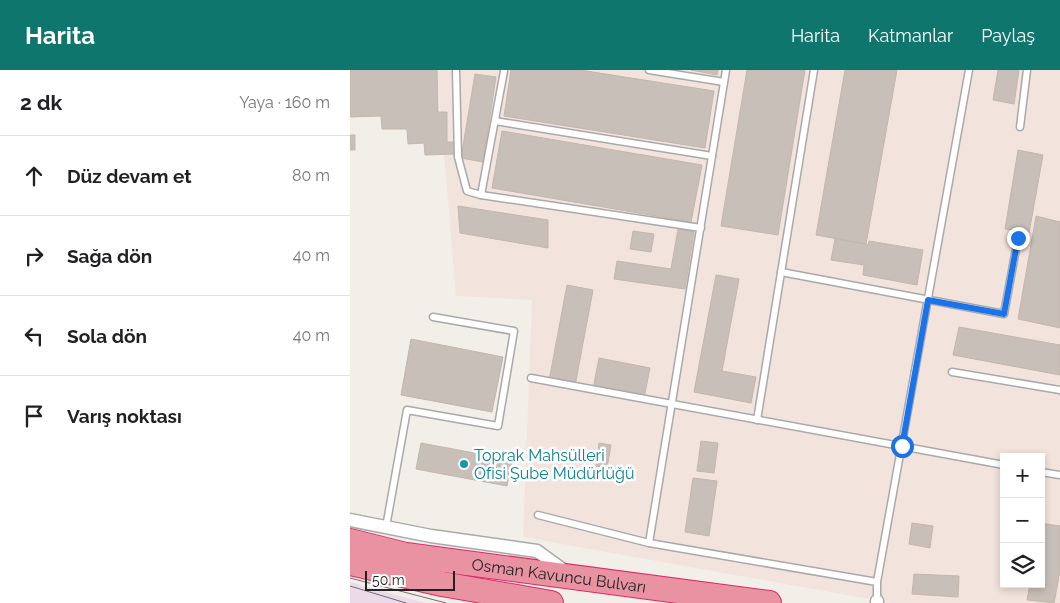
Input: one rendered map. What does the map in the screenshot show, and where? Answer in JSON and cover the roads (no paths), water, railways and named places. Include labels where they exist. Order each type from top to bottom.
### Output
[{"type":"highway","name":"Osman Kavuncu Bulvarı","points":[[350,541],[406,555],[769,603]]},
{"type":"highway","name":"Osman Kavuncu Bulvarı","points":[[350,563],[442,584],[551,603]]},
{"type":"street","points":[[350,520],[386,528],[537,551],[574,577]]},
{"type":"lane","points":[[456,70],[458,157],[467,191],[481,195],[701,228]]},
{"type":"lane","points":[[648,70],[724,82]]},
{"type":"lane","points":[[649,544],[726,70]]},
{"type":"lane","points":[[757,420],[814,70]]},
{"type":"lane","points":[[877,602],[877,582],[969,70]]},
{"type":"lane","points":[[1020,126],[1027,70]]},
{"type":"lane","points":[[481,195],[504,71]]},
{"type":"lane","points":[[495,121],[712,156]]},
{"type":"lane","points":[[781,272],[1004,314],[1018,238]]},
{"type":"lane","points":[[386,528],[407,410],[498,426],[514,331],[433,317]]},
{"type":"lane","points":[[952,372],[1060,390]]},
{"type":"lane","points":[[531,378],[1000,464]]},
{"type":"lane","points":[[1045,473],[1060,475]]},
{"type":"lane","points":[[538,515],[649,544],[877,582]]},
{"type":"tram line","points":[[350,578],[446,603]]},
{"type":"tram line","points":[[350,586],[406,603]]},
{"type":"place","name":"Toprak Mahsülleri Ofisi Şube Müdürlüğü","points":[[464,464]]}]
